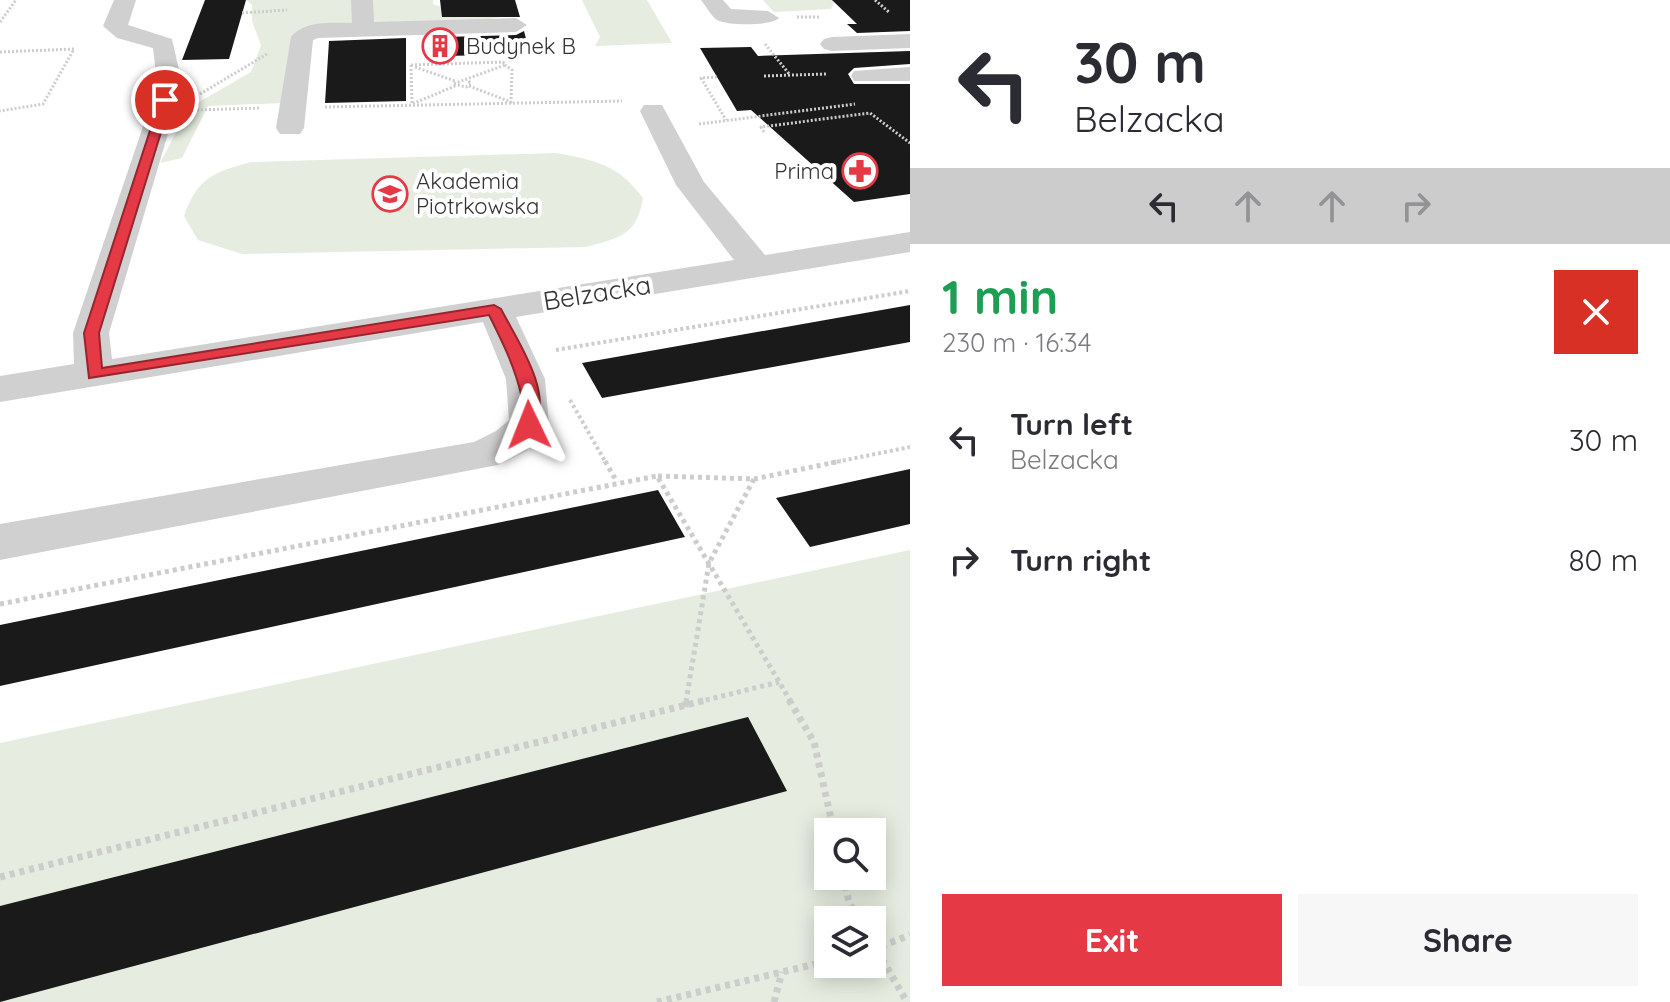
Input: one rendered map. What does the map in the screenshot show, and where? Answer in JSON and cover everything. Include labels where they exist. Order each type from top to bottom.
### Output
[{"type":"street","points":[[94,374],[91,333],[166,114],[168,74],[165,47],[161,42],[130,35],[114,26],[125,0]]},
{"type":"street","points":[[362,0],[374,28]]},
{"type":"street","points":[[374,28],[384,0]]},
{"type":"street","points":[[712,0],[724,15],[768,18]]},
{"type":"street","points":[[292,118],[302,37],[313,31],[516,25]]},
{"type":"street","points":[[832,44],[910,41]]},
{"type":"street","points":[[862,88],[910,74]]},
{"type":"street","points":[[653,111],[691,185],[757,267]]},
{"type":"street","name":"Belzacka","points":[[0,389],[910,242]]},
{"type":"street","points":[[0,542],[483,455],[511,441],[529,425],[532,405],[523,366],[494,309]]},
{"type":"path","points":[[0,22],[16,0]]},
{"type":"path","points":[[875,0],[891,14]]},
{"type":"path","points":[[242,13],[300,9]]},
{"type":"path","points":[[768,18],[827,16]]},
{"type":"path","points":[[760,42],[766,45],[790,75]]},
{"type":"path","points":[[0,52],[74,49],[43,104],[0,111]]},
{"type":"path","points":[[166,114],[276,49]]},
{"type":"path","points":[[411,65],[503,62],[512,70],[511,102]]},
{"type":"path","points":[[411,65],[412,104]]},
{"type":"path","points":[[411,65],[455,84]]},
{"type":"path","points":[[412,104],[455,84],[469,83],[505,65]]},
{"type":"path","points":[[764,76],[837,74]]},
{"type":"path","points":[[717,77],[701,78],[726,120]]},
{"type":"path","points":[[469,83],[511,102]]},
{"type":"path","points":[[699,124],[858,104],[862,88]]},
{"type":"path","points":[[166,114],[292,118],[412,104],[621,99]]},
{"type":"path","points":[[764,132],[761,127],[870,113],[910,143]]},
{"type":"path","points":[[543,353],[910,291]]},
{"type":"path","points":[[0,604],[657,476],[754,479],[910,447]]},
{"type":"path","points":[[657,476],[814,742],[831,818]]},
{"type":"path","points":[[685,707],[709,563],[754,479]]},
{"type":"path","points":[[0,877],[779,682]]},
{"type":"path","points":[[886,943],[910,935]]},
{"type":"path","points":[[657,1002],[814,964]]},
{"type":"path","points":[[886,967],[907,1002]]},
{"type":"path","points":[[774,1002],[782,972]]},
{"type":"shaded area","points":[[246,0],[433,0],[433,4],[449,10],[506,16],[444,27],[312,29],[282,103],[208,106],[182,158],[160,163],[180,125],[201,101],[251,72],[261,45],[252,21],[252,5]]},
{"type":"shaded area","points":[[582,0],[647,0],[672,43],[595,46],[600,37]]},
{"type":"shaded area","points":[[763,0],[834,2],[831,9],[774,12]]},
{"type":"shaded area","points":[[556,153],[605,166],[634,187],[643,198],[636,220],[625,233],[586,247],[242,254],[198,240],[184,216],[195,193],[208,178],[251,162]]},
{"type":"shaded area","points":[[910,550],[910,1002],[0,1002],[0,743]]},
{"type":"building","points":[[205,0],[246,0],[229,59],[182,60]]},
{"type":"building","points":[[440,0],[515,0],[520,17],[442,17]]},
{"type":"building","points":[[832,0],[910,0],[910,31],[857,33],[847,24],[857,24]]},
{"type":"building","points":[[524,31],[530,54],[446,56],[444,37],[516,35]]},
{"type":"building","points":[[406,38],[406,101],[325,103],[329,41]]},
{"type":"building","points":[[751,47],[758,56],[910,51],[910,64],[854,68],[848,74],[854,84],[910,84],[910,194],[854,202],[751,110],[737,111],[700,48]]},
{"type":"building","points":[[910,305],[910,342],[602,398],[582,363]]},
{"type":"building","points":[[910,469],[910,524],[810,547],[776,498]]},
{"type":"building","points":[[658,490],[685,537],[0,686],[0,625]]},
{"type":"building","points":[[748,717],[787,791],[0,1002],[0,906]]},
{"type":"place","name":"Budynek B","points":[[440,46]]},
{"type":"place","name":"Prima","points":[[860,171]]},
{"type":"place","name":"Akademia Piotrkowska","points":[[390,194]]},
{"type":"route","points":[[165,100],[91,333],[94,374],[494,309],[523,366],[532,405],[529,425]]}]
